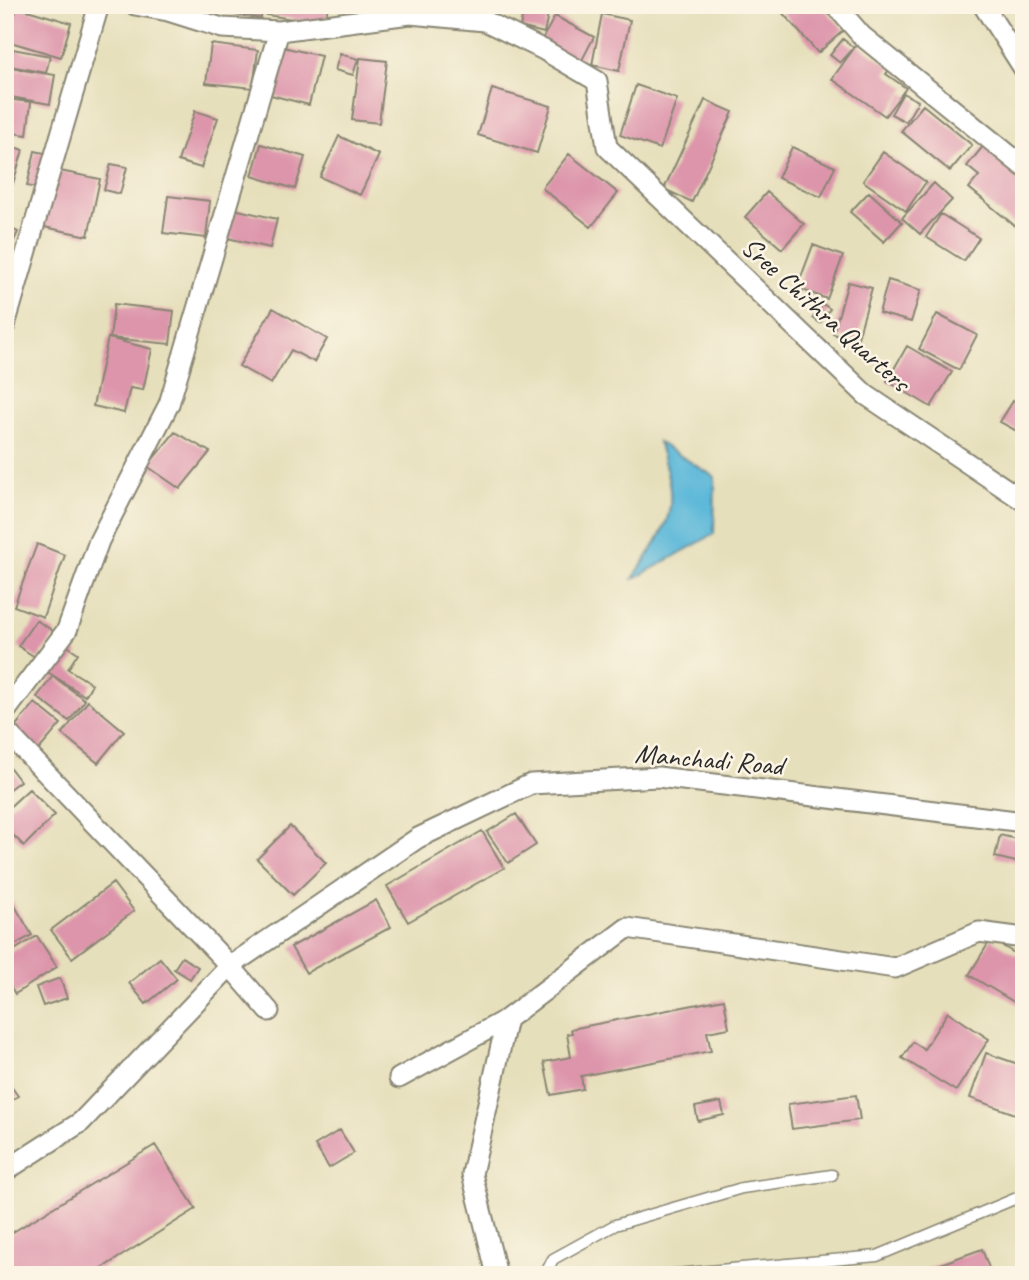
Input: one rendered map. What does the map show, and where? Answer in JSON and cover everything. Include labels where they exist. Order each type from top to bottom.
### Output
[{"type":"street","points":[[5,325],[99,5]]},
{"type":"street","points":[[135,5],[168,11],[222,28],[279,31],[328,26],[331,5]]},
{"type":"street","points":[[835,5],[862,36],[1024,167]]},
{"type":"street","points":[[983,5],[1024,69]]},
{"type":"street","name":"Sree Chithra Quarters","points":[[328,26],[410,14],[485,21],[597,81],[607,147],[866,395],[1024,501]]},
{"type":"street","points":[[5,712],[66,630],[99,541],[169,404],[279,31]]},
{"type":"street","points":[[5,730],[230,966],[269,1011]]},
{"type":"street","name":"Manchadi Road","points":[[5,1171],[81,1122],[230,966],[418,838],[531,784],[658,777],[1024,822]]},
{"type":"street","points":[[399,1078],[507,1019],[627,928],[895,968],[979,932],[1024,938]]},
{"type":"street","points":[[497,1275],[472,1174],[507,1019]]},
{"type":"lane","points":[[545,1275],[552,1259],[615,1225],[742,1188],[832,1175]]},
{"type":"lane","points":[[664,1275],[877,1256],[1024,1195]]},
{"type":"water","points":[[658,442],[715,477],[714,534],[632,580],[655,544],[668,516],[669,485]]},
{"type":"building","points":[[202,5],[232,5],[231,14],[202,10]]},
{"type":"building","points":[[237,5],[263,5],[261,18],[235,15]]},
{"type":"building","points":[[267,5],[328,5],[325,24],[266,15]]},
{"type":"building","points":[[525,5],[550,5],[544,33],[520,27]]},
{"type":"building","points":[[786,5],[821,5],[844,30],[818,53],[780,10]]},
{"type":"building","points":[[17,7],[71,23],[61,57],[7,41]]},
{"type":"building","points":[[602,14],[630,20],[619,71],[592,65]]},
{"type":"building","points":[[555,16],[594,37],[581,62],[541,41]]},
{"type":"building","points":[[843,39],[854,48],[840,63],[830,55]]},
{"type":"building","points":[[211,44],[258,50],[253,88],[206,83]]},
{"type":"building","points":[[857,44],[891,67],[886,74],[906,88],[885,116],[832,79]]},
{"type":"building","points":[[283,47],[321,56],[309,105],[271,95]]},
{"type":"building","points":[[13,49],[50,56],[46,73],[10,66]]},
{"type":"building","points":[[340,54],[358,59],[353,75],[335,70]]},
{"type":"building","points":[[360,58],[387,61],[379,123],[352,120]]},
{"type":"building","points":[[5,67],[55,75],[50,104],[5,96]]},
{"type":"building","points":[[636,85],[677,99],[660,149],[620,135]]},
{"type":"building","points":[[492,89],[551,106],[537,153],[478,135]]},
{"type":"building","points":[[903,93],[918,101],[906,122],[891,114]]},
{"type":"building","points":[[5,99],[31,102],[27,135],[5,132]]},
{"type":"building","points":[[705,100],[733,112],[692,202],[664,189]]},
{"type":"building","points":[[923,105],[972,145],[950,171],[901,131]]},
{"type":"building","points":[[195,111],[218,118],[201,168],[178,161]]},
{"type":"building","points":[[339,136],[379,155],[360,195],[320,177]]},
{"type":"building","points":[[5,144],[23,150],[11,190],[5,188]]},
{"type":"building","points":[[261,144],[305,157],[295,189],[252,176]]},
{"type":"building","points":[[984,145],[1024,178],[1024,228],[1021,231],[969,188],[979,176],[967,166]]},
{"type":"building","points":[[792,147],[835,167],[821,197],[778,178]]},
{"type":"building","points":[[35,151],[49,154],[42,189],[27,186]]},
{"type":"building","points":[[883,152],[926,182],[906,211],[863,181]]},
{"type":"building","points":[[569,154],[618,193],[591,227],[542,188]]},
{"type":"building","points":[[111,164],[127,167],[120,194],[104,190]]},
{"type":"building","points":[[55,170],[100,179],[88,236],[44,227]]},
{"type":"building","points":[[934,183],[952,200],[920,234],[902,218]]},
{"type":"building","points":[[767,192],[804,224],[782,249],[745,217]]},
{"type":"building","points":[[869,192],[902,222],[884,242],[850,212]]},
{"type":"building","points":[[168,196],[210,201],[206,238],[163,233]]},
{"type":"building","points":[[230,208],[277,219],[270,248],[223,237]]},
{"type":"building","points":[[941,214],[979,238],[964,261],[926,237]]},
{"type":"building","points":[[5,226],[18,232],[5,260]]},
{"type":"building","points":[[813,245],[843,256],[827,299],[797,288]]},
{"type":"building","points":[[888,280],[921,290],[911,322],[879,313]]},
{"type":"building","points":[[848,282],[872,288],[857,341],[833,334]]},
{"type":"building","points":[[114,304],[174,311],[170,344],[110,338]]},
{"type":"building","points":[[823,304],[830,309],[820,323],[813,318]]},
{"type":"building","points":[[273,308],[327,339],[314,362],[291,350],[271,384],[239,366]]},
{"type":"building","points":[[937,314],[977,335],[959,370],[919,349]]},
{"type":"building","points":[[108,338],[152,349],[143,390],[130,388],[124,413],[93,406]]},
{"type":"building","points":[[907,346],[952,372],[931,407],[887,381]]},
{"type":"building","points":[[1013,401],[1024,407],[1024,435],[1000,422]]},
{"type":"building","points":[[175,432],[210,452],[180,489],[147,466]]},
{"type":"building","points":[[37,544],[65,555],[43,617],[14,606]]},
{"type":"building","points":[[36,620],[56,633],[38,659],[18,646]]},
{"type":"building","points":[[63,643],[78,653],[68,669],[92,684],[85,696],[46,671]]},
{"type":"building","points":[[53,676],[85,700],[69,721],[37,697]]},
{"type":"building","points":[[88,701],[124,731],[98,763],[62,734]]},
{"type":"building","points":[[35,703],[61,724],[37,752],[11,731]]},
{"type":"building","points":[[5,761],[20,781],[5,792]]},
{"type":"building","points":[[29,789],[55,815],[24,846],[5,827],[5,811]]},
{"type":"building","points":[[516,814],[536,845],[508,863],[487,832]]},
{"type":"building","points":[[290,826],[326,863],[293,895],[257,859]]},
{"type":"building","points":[[482,831],[504,868],[408,922],[387,886]]},
{"type":"building","points":[[1000,835],[1024,841],[1024,864],[995,857]]},
{"type":"building","points":[[113,883],[134,911],[72,958],[51,930]]},
{"type":"building","points":[[376,900],[391,927],[306,973],[291,947]]},
{"type":"building","points":[[12,901],[32,935],[5,950],[5,905]]},
{"type":"building","points":[[37,936],[57,967],[15,994],[5,977],[5,956]]},
{"type":"building","points":[[991,939],[1024,959],[1024,1008],[969,975]]},
{"type":"building","points":[[182,957],[198,967],[190,979],[174,969]]},
{"type":"building","points":[[160,958],[177,979],[146,1004],[129,983]]},
{"type":"building","points":[[60,978],[67,998],[43,1006],[36,987]]},
{"type":"building","points":[[724,999],[729,1028],[707,1032],[711,1051],[581,1076],[583,1089],[551,1095],[544,1062],[571,1057],[567,1034],[572,1033],[571,1029]]},
{"type":"building","points":[[948,1012],[989,1039],[956,1091],[902,1058],[913,1042],[924,1049]]},
{"type":"building","points":[[986,1053],[1024,1066],[1024,1117],[970,1098]]},
{"type":"building","points":[[5,1078],[18,1096],[5,1105]]},
{"type":"building","points":[[856,1095],[860,1120],[792,1129],[788,1104]]},
{"type":"building","points":[[721,1102],[724,1115],[698,1121],[695,1107]]},
{"type":"building","points":[[340,1130],[354,1153],[329,1168],[315,1145]]},
{"type":"building","points":[[155,1145],[196,1209],[91,1275],[5,1275],[5,1237]]},
{"type":"building","points":[[982,1249],[990,1271],[981,1275],[922,1275],[921,1271]]}]
